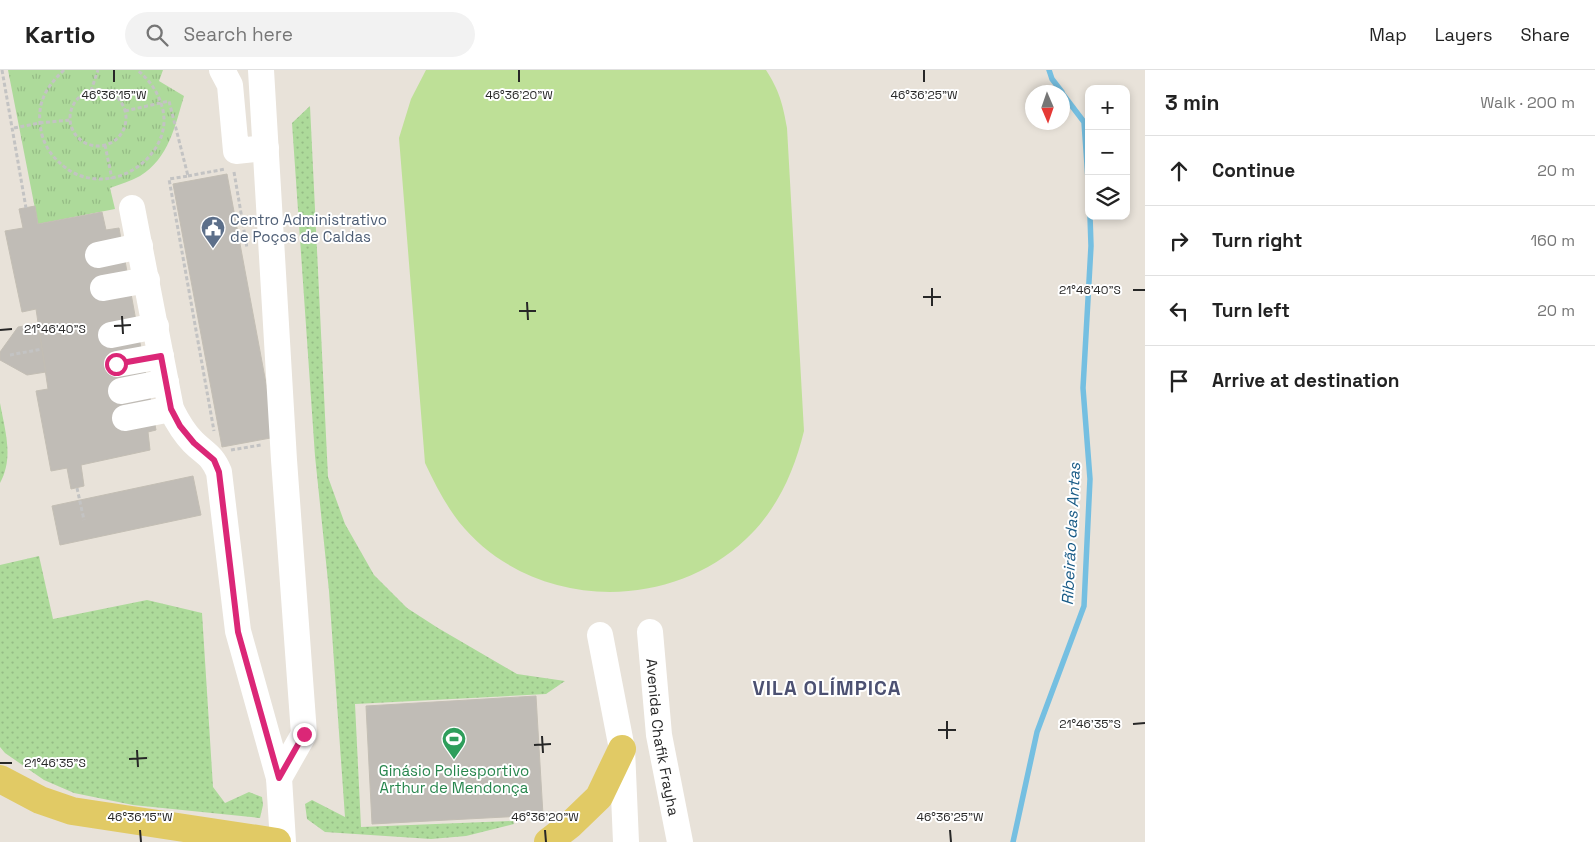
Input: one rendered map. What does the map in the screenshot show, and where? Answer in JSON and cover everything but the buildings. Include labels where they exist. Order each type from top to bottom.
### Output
[{"type":"main road","points":[[548,842],[570,825],[599,797],[622,749]]},
{"type":"main road","points":[[0,779],[40,800],[72,811],[277,842]]},
{"type":"main road","points":[[0,804],[15,798],[40,800]]},
{"type":"lane","points":[[222,70],[230,85],[236,151],[266,148]]},
{"type":"lane","points":[[260,70],[284,460],[304,734],[279,778]]},
{"type":"lane","points":[[132,208],[156,331],[180,426],[194,443],[214,460],[219,472],[238,632],[279,778],[283,842]]},
{"type":"lane","points":[[112,340],[156,331]]},
{"type":"lane","points":[[112,340],[156,331]]},
{"type":"lane","points":[[112,340],[156,331]]},
{"type":"lane","points":[[112,340],[156,331]]},
{"type":"lane","points":[[112,340],[156,331]]},
{"type":"lane","name":"Avenida Chafik Frayha","points":[[650,632],[659,735],[680,842]]},
{"type":"lane","points":[[600,635],[622,749],[626,842]]},
{"type":"path","points":[[2,70],[14,128],[26,208]]},
{"type":"path","points":[[64,70],[51,83],[42,102],[39,123],[44,143],[56,160],[66,169],[92,180],[112,179],[132,172],[148,158],[158,142],[164,123],[160,103],[153,86],[137,70]]},
{"type":"path","points":[[91,92],[98,70]]},
{"type":"path","points":[[100,90],[109,92],[116,97],[122,104],[125,112],[126,120],[119,136],[113,142],[105,145],[95,146],[86,143],[73,130],[70,120],[75,102],[82,96],[100,90]]},
{"type":"path","points":[[125,112],[169,101],[188,176]]},
{"type":"path","points":[[14,128],[70,120]]},
{"type":"path","points":[[105,145],[112,179]]},
{"type":"path","points":[[215,432],[169,179],[234,167],[249,255]]},
{"type":"path","points":[[10,355],[42,349]]},
{"type":"path","points":[[227,450],[263,444]]},
{"type":"path","points":[[77,488],[84,520]]},
{"type":"green space","points":[[8,70],[163,70],[159,81],[184,96],[170,140],[158,160],[140,176],[110,188],[115,209],[38,224]]},
{"type":"green space","points":[[426,70],[766,70],[780,98],[787,128],[804,431],[795,461],[783,490],[767,516],[746,539],[714,564],[677,581],[638,590],[599,592],[559,586],[522,572],[488,551],[459,522],[436,486],[425,463],[399,138],[411,99]]},
{"type":"green space","points":[[310,106],[328,477],[345,524],[374,575],[407,608],[517,674],[565,681],[546,694],[355,704],[361,827],[513,821],[514,824],[466,836],[431,839],[325,832],[307,819],[305,804],[312,800],[345,817],[329,591],[315,456],[292,123]]},
{"type":"green space","points":[[0,403],[6,434],[7,464],[0,483]]},
{"type":"green space","points":[[39,556],[53,619],[147,600],[202,613],[213,787],[225,803],[249,792],[262,797],[263,805],[260,818],[133,805],[74,793],[44,780],[5,753],[0,747],[0,565]]},
{"type":"waterway","name":"Ribeirão das Antas","points":[[1049,70],[1057,85]]},
{"type":"waterway","name":"Ribeirão das Antas","points":[[1070,104],[1084,122],[1088,175]]},
{"type":"waterway","name":"Ribeirão das Antas","points":[[1013,842],[1037,732],[1084,606],[1090,479],[1083,388],[1091,246],[1090,220]]},
{"type":"place","name":"Centro Administrativo de Poços de Caldas","points":[[213,249]]},
{"type":"place","name":"Ginásio Poliesportivo Arthur de Mendonça","points":[[454,760]]},
{"type":"district","name":"VILA OLÍMPICA","points":[[827,688]]},
{"type":"route","points":[[116,364],[161,356],[171,409],[180,426],[194,443],[214,460],[219,472],[238,632],[279,778],[304,734]]}]
